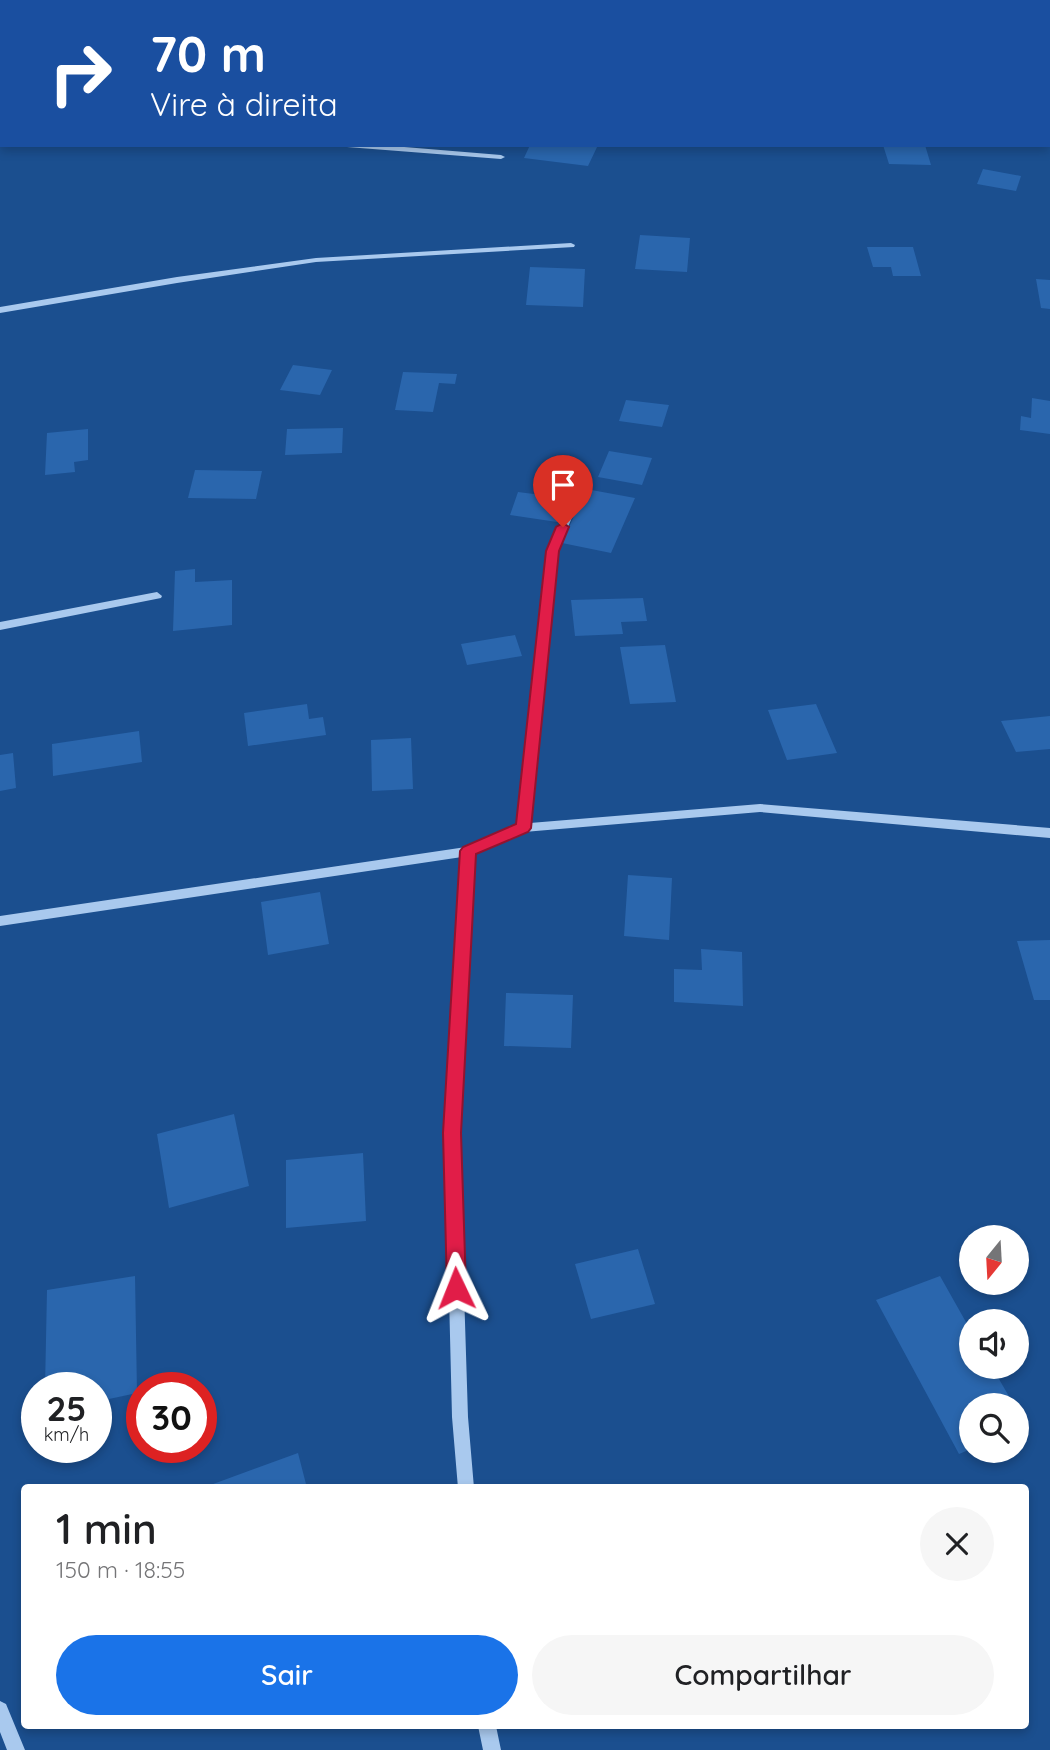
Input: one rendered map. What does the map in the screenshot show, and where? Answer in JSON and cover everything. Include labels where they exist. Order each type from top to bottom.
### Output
[{"type":"street","points":[[371,147],[501,158]]},
{"type":"street","points":[[0,310],[316,260],[571,246]]},
{"type":"street","points":[[523,828],[553,551],[583,479]]},
{"type":"street","points":[[0,626],[158,596]]},
{"type":"street","points":[[0,921],[468,851],[523,828],[760,808],[1050,833]]},
{"type":"street","points":[[466,1484],[460,1418],[452,1133],[468,851]]},
{"type":"street","points":[[0,1710],[16,1750]]},
{"type":"street","points":[[488,1729],[492,1750]]},
{"type":"building","points":[[529,147],[597,147],[588,166],[524,158]]},
{"type":"building","points":[[884,147],[926,147],[931,165],[889,164]]},
{"type":"building","points":[[983,169],[1021,176],[1016,191],[977,184]]},
{"type":"building","points":[[640,235],[690,238],[687,272],[635,269]]},
{"type":"building","points":[[867,247],[913,247],[921,276],[893,276],[891,267],[873,267]]},
{"type":"building","points":[[530,267],[585,269],[583,307],[526,305]]},
{"type":"building","points":[[1036,279],[1050,280],[1050,309],[1041,308]]},
{"type":"building","points":[[293,365],[332,370],[320,395],[280,390]]},
{"type":"building","points":[[403,372],[457,374],[455,384],[439,383],[433,412],[395,410]]},
{"type":"building","points":[[1032,398],[1050,401],[1050,434],[1020,430],[1021,416],[1031,418]]},
{"type":"building","points":[[626,400],[669,405],[662,427],[619,421]]},
{"type":"building","points":[[343,428],[342,453],[285,455],[287,429]]},
{"type":"building","points":[[88,429],[88,460],[74,462],[75,472],[45,475],[47,433]]},
{"type":"building","points":[[609,451],[652,458],[642,485],[598,477]]},
{"type":"building","points":[[195,470],[262,471],[256,499],[188,498]]},
{"type":"building","points":[[586,489],[635,498],[611,553],[562,543]]},
{"type":"building","points":[[518,492],[565,498],[557,522],[510,515]]},
{"type":"building","points":[[195,569],[195,582],[232,580],[232,625],[173,631],[175,571]]},
{"type":"building","points":[[643,598],[647,621],[621,622],[623,634],[575,636],[571,600]]},
{"type":"building","points":[[515,635],[522,656],[467,665],[461,644]]},
{"type":"building","points":[[665,645],[676,702],[630,704],[620,647]]},
{"type":"building","points":[[307,704],[309,719],[323,717],[326,735],[248,746],[244,713]]},
{"type":"building","points":[[816,704],[837,753],[787,760],[768,710]]},
{"type":"building","points":[[1050,716],[1050,749],[1016,752],[1001,721]]},
{"type":"building","points":[[139,731],[142,762],[53,776],[52,744]]},
{"type":"building","points":[[411,738],[413,789],[372,791],[371,740]]},
{"type":"building","points":[[13,753],[16,788],[0,791],[0,755]]},
{"type":"building","points":[[628,875],[672,878],[669,940],[624,936]]},
{"type":"building","points":[[320,892],[329,944],[268,955],[261,902]]},
{"type":"building","points":[[1050,940],[1050,1000],[1034,1000],[1017,941]]},
{"type":"building","points":[[701,949],[742,952],[743,1006],[674,1002],[674,969],[702,970]]},
{"type":"building","points":[[506,993],[573,995],[571,1048],[504,1046]]},
{"type":"building","points":[[234,1114],[249,1186],[169,1208],[157,1134]]},
{"type":"building","points":[[363,1153],[366,1221],[286,1228],[286,1160]]},
{"type":"building","points":[[638,1249],[655,1304],[591,1319],[575,1264]]},
{"type":"building","points":[[135,1276],[137,1372],[126,1372],[126,1395],[112,1398],[112,1372],[45,1372],[47,1290]]},
{"type":"building","points":[[940,1276],[959,1310],[959,1379],[999,1379],[1007,1393],[959,1393],[959,1454],[876,1300]]},
{"type":"building","points":[[298,1453],[306,1484],[213,1484]]},
{"type":"route","points":[[456,1288],[452,1133],[468,851],[523,828],[553,551],[563,527]]}]
